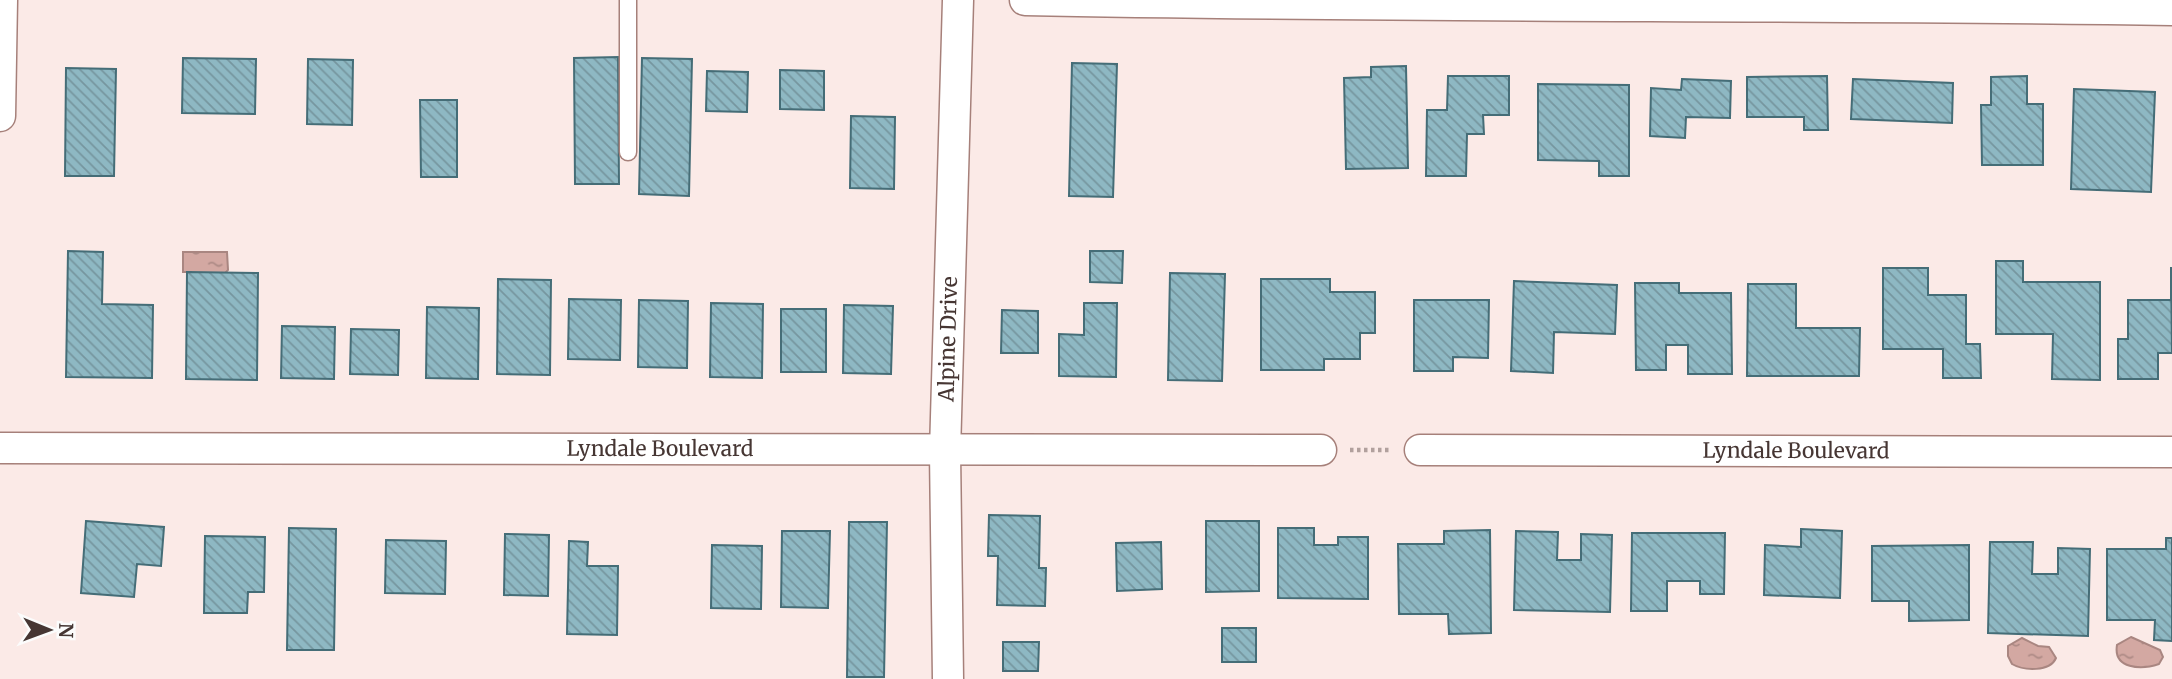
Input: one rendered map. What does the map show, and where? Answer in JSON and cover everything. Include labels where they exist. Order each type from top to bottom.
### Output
[{"type":"street","points":[[0,116],[2,0]]},
{"type":"street","name":"Alpine Drive","points":[[948,679],[945,452],[958,0]]},
{"type":"street","points":[[1025,0],[1853,3],[2172,10]]},
{"type":"street","name":"Lyndale Boulevard","points":[[0,448],[945,452],[1321,450]]},
{"type":"street","name":"Lyndale Boulevard","points":[[1420,450],[2172,452]]},
{"type":"lane","points":[[628,0],[628,152]]},
{"type":"path","points":[[1321,450],[1420,450]]},
{"type":"water","points":[[183,252],[227,252],[228,270],[218,281],[192,282],[191,272],[183,272]]},
{"type":"water","points":[[2131,637],[2160,650],[2163,657],[2159,664],[2137,667],[2119,659],[2117,645]]},
{"type":"water","points":[[2022,638],[2038,646],[2049,647],[2056,658],[2053,663],[2036,669],[2012,664],[2008,656],[2008,646]]},
{"type":"building","points":[[618,57],[619,184],[575,184],[574,58]]},
{"type":"building","points":[[183,58],[256,59],[255,114],[182,113]]},
{"type":"building","points":[[642,58],[692,59],[689,196],[639,194]]},
{"type":"building","points":[[308,59],[353,60],[352,125],[307,124]]},
{"type":"building","points":[[1072,63],[1117,64],[1113,197],[1069,196]]},
{"type":"building","points":[[1406,66],[1408,168],[1346,169],[1344,78],[1371,77],[1371,67]]},
{"type":"building","points":[[66,68],[116,69],[114,176],[65,176]]},
{"type":"building","points":[[780,70],[824,71],[824,110],[780,109]]},
{"type":"building","points":[[707,71],[748,72],[747,112],[706,111]]},
{"type":"building","points":[[1448,76],[1509,76],[1509,115],[1483,115],[1484,134],[1467,134],[1466,176],[1426,176],[1427,110],[1447,110]]},
{"type":"building","points":[[1827,76],[1828,130],[1804,130],[1804,117],[1747,117],[1747,77]]},
{"type":"building","points":[[2027,76],[2027,104],[2043,104],[2043,165],[1982,165],[1981,105],[1991,105],[1991,77]]},
{"type":"building","points":[[1682,79],[1731,81],[1730,118],[1686,117],[1685,138],[1650,136],[1651,88],[1681,90]]},
{"type":"building","points":[[1853,79],[1953,83],[1952,123],[1851,119]]},
{"type":"building","points":[[1538,84],[1629,85],[1629,176],[1599,176],[1599,161],[1538,160]]},
{"type":"building","points":[[2074,89],[2155,92],[2151,192],[2071,189]]},
{"type":"building","points":[[420,100],[457,100],[457,177],[421,177]]},
{"type":"building","points":[[851,116],[895,117],[894,189],[850,188]]},
{"type":"building","points":[[68,251],[103,252],[102,304],[153,305],[152,378],[66,377]]},
{"type":"building","points":[[1090,251],[1123,251],[1122,283],[1090,282]]},
{"type":"building","points":[[1996,261],[2023,261],[2023,282],[2100,282],[2100,380],[2052,379],[2053,334],[1996,334]]},
{"type":"building","points":[[2171,267],[2172,353],[2158,353],[2158,379],[2118,379],[2118,339],[2128,339],[2128,300],[2171,300]]},
{"type":"building","points":[[1883,268],[1928,268],[1928,295],[1966,295],[1966,344],[1980,344],[1981,378],[1943,378],[1943,349],[1883,349]]},
{"type":"building","points":[[187,272],[258,273],[257,380],[186,379]]},
{"type":"building","points":[[1170,273],[1225,274],[1222,381],[1168,380]]},
{"type":"building","points":[[498,279],[551,280],[550,375],[497,374]]},
{"type":"building","points":[[1261,279],[1330,279],[1330,292],[1375,292],[1375,333],[1360,333],[1360,359],[1324,359],[1324,370],[1261,370]]},
{"type":"building","points":[[1514,281],[1617,285],[1615,334],[1554,332],[1553,373],[1511,371]]},
{"type":"building","points":[[1635,283],[1679,283],[1679,293],[1731,293],[1732,374],[1688,374],[1688,345],[1666,345],[1666,370],[1636,370]]},
{"type":"building","points":[[1748,284],[1796,284],[1796,328],[1860,328],[1859,376],[1747,376]]},
{"type":"building","points":[[569,299],[621,300],[620,360],[568,359]]},
{"type":"building","points":[[639,300],[688,301],[687,368],[638,367]]},
{"type":"building","points":[[1414,300],[1489,300],[1488,358],[1453,357],[1453,371],[1414,371]]},
{"type":"building","points":[[711,303],[763,304],[762,378],[710,377]]},
{"type":"building","points":[[1084,303],[1117,303],[1116,377],[1059,376],[1059,334],[1084,335]]},
{"type":"building","points":[[844,305],[893,306],[891,374],[843,373]]},
{"type":"building","points":[[427,307],[479,308],[478,379],[426,378]]},
{"type":"building","points":[[781,309],[826,309],[826,372],[781,372]]},
{"type":"building","points":[[1002,310],[1038,311],[1038,353],[1001,353]]},
{"type":"building","points":[[282,326],[335,327],[334,379],[281,378]]},
{"type":"building","points":[[351,329],[399,330],[398,375],[350,374]]},
{"type":"building","points":[[989,515],[1040,516],[1039,568],[1046,568],[1045,606],[997,605],[998,556],[988,556]]},
{"type":"building","points":[[86,521],[164,527],[161,566],[137,564],[134,597],[81,593]]},
{"type":"building","points":[[1206,521],[1259,521],[1259,591],[1206,592]]},
{"type":"building","points":[[849,522],[887,522],[884,677],[847,677]]},
{"type":"building","points":[[289,528],[336,529],[334,650],[287,650]]},
{"type":"building","points":[[1278,528],[1314,528],[1314,545],[1338,545],[1338,537],[1368,537],[1368,599],[1278,598]]},
{"type":"building","points":[[1801,529],[1842,531],[1840,598],[1764,595],[1765,545],[1801,547]]},
{"type":"building","points":[[1490,530],[1491,633],[1449,634],[1448,614],[1399,614],[1398,544],[1444,544],[1444,531]]},
{"type":"building","points":[[782,531],[830,531],[828,608],[781,607]]},
{"type":"building","points":[[1516,531],[1558,532],[1557,560],[1581,560],[1581,534],[1612,535],[1610,612],[1514,610]]},
{"type":"building","points":[[1632,533],[1725,533],[1724,594],[1700,594],[1700,581],[1667,581],[1667,611],[1631,611]]},
{"type":"building","points":[[505,534],[549,535],[548,596],[504,595]]},
{"type":"building","points":[[205,536],[265,537],[264,592],[248,592],[247,613],[204,613]]},
{"type":"building","points":[[2166,538],[2172,538],[2172,641],[2154,640],[2155,620],[2107,620],[2107,549],[2166,549]]},
{"type":"building","points":[[386,540],[446,541],[445,594],[385,593]]},
{"type":"building","points":[[569,541],[588,542],[587,566],[618,566],[617,635],[567,634]]},
{"type":"building","points":[[1161,542],[1162,589],[1117,591],[1116,543]]},
{"type":"building","points":[[1990,542],[2033,542],[2032,574],[2058,574],[2058,548],[2090,549],[2088,636],[1988,633]]},
{"type":"building","points":[[712,545],[762,546],[761,609],[711,608]]},
{"type":"building","points":[[1969,545],[1969,620],[1909,621],[1909,601],[1872,601],[1872,546]]},
{"type":"building","points":[[1222,628],[1256,628],[1256,662],[1222,662]]},
{"type":"building","points":[[1003,642],[1039,642],[1038,671],[1003,671]]}]
